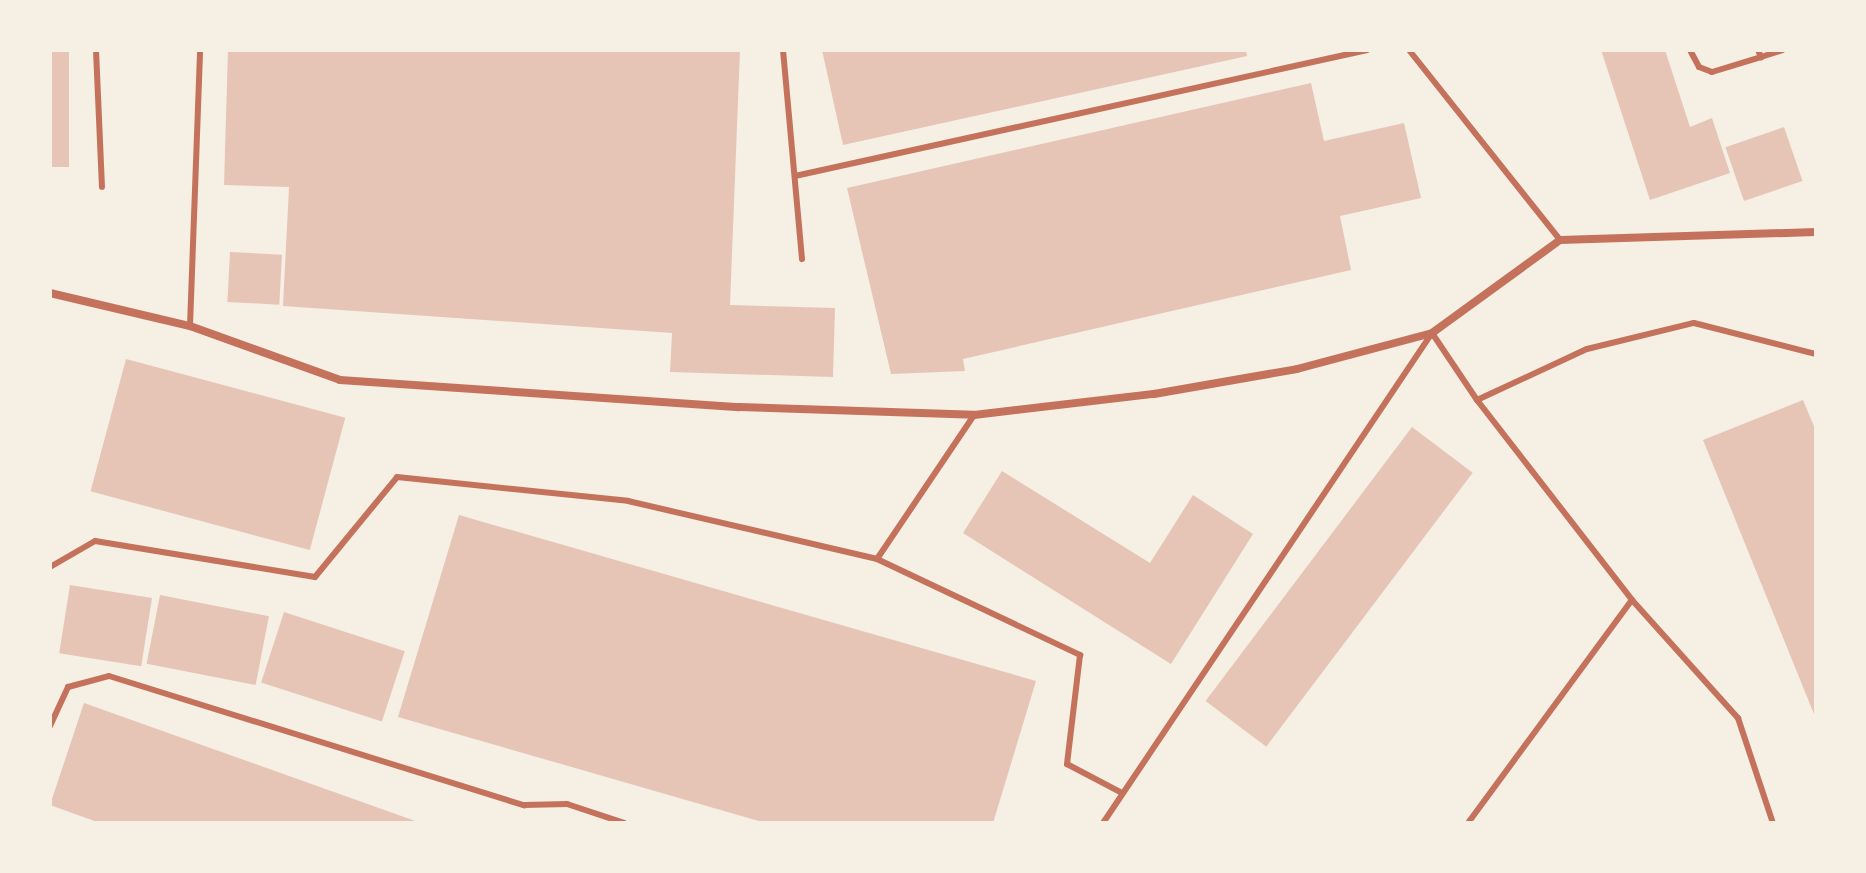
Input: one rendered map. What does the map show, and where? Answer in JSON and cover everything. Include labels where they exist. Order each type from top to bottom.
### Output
[{"type":"street","points":[[50,293],[190,326],[340,380],[739,407],[974,415],[1154,394],[1297,369],[1432,333],[1560,240],[1816,232]]},
{"type":"lane","points":[[96,50],[102,187]]},
{"type":"lane","points":[[190,326],[200,50]]},
{"type":"lane","points":[[783,50],[802,259]]},
{"type":"lane","points":[[795,176],[1367,50]]},
{"type":"lane","points":[[1409,50],[1560,240]]},
{"type":"lane","points":[[1690,50],[1699,67],[1712,72],[1760,54],[1783,50]]},
{"type":"lane","points":[[1477,400],[1587,349],[1694,323],[1816,354]]},
{"type":"lane","points":[[1103,823],[1432,333],[1477,400],[1632,600],[1738,718],[1773,823]]},
{"type":"lane","points":[[877,559],[974,415]]},
{"type":"lane","points":[[50,567],[95,541],[315,577],[397,477],[628,501],[877,559],[1080,655],[1067,764],[1122,793]]},
{"type":"lane","points":[[1468,823],[1632,600]]},
{"type":"lane","points":[[50,726],[68,687],[109,676],[524,805],[567,804],[624,823]]},
{"type":"building","points":[[50,50],[69,50],[69,167],[50,167]]},
{"type":"building","points":[[228,50],[740,50],[730,305],[835,308],[833,377],[670,372],[672,333],[283,306],[289,187],[224,185]]},
{"type":"building","points":[[822,50],[1246,50],[1247,56],[843,145]]},
{"type":"building","points":[[1601,50],[1665,50],[1690,127],[1712,118],[1730,173],[1650,200]]},
{"type":"building","points":[[1311,83],[1324,141],[1404,123],[1421,198],[1340,216],[1351,270],[963,359],[965,371],[891,374],[847,188]]},
{"type":"building","points":[[1784,127],[1803,181],[1744,201],[1725,147]]},
{"type":"building","points":[[230,252],[282,255],[279,305],[227,302]]},
{"type":"building","points":[[126,359],[345,418],[310,550],[91,491]]},
{"type":"building","points":[[1803,400],[1816,431],[1816,719],[1703,440]]},
{"type":"building","points":[[1412,427],[1473,473],[1266,747],[1206,701]]},
{"type":"building","points":[[1002,471],[1150,563],[1193,495],[1253,534],[1171,664],[963,533]]},
{"type":"building","points":[[459,515],[1036,681],[993,823],[766,823],[398,717]]},
{"type":"building","points":[[70,585],[152,598],[141,666],[59,653]]},
{"type":"building","points":[[160,595],[269,616],[256,685],[147,664]]},
{"type":"building","points":[[284,612],[405,651],[382,722],[261,682]]},
{"type":"building","points":[[84,703],[421,823],[100,823],[50,805]]}]
